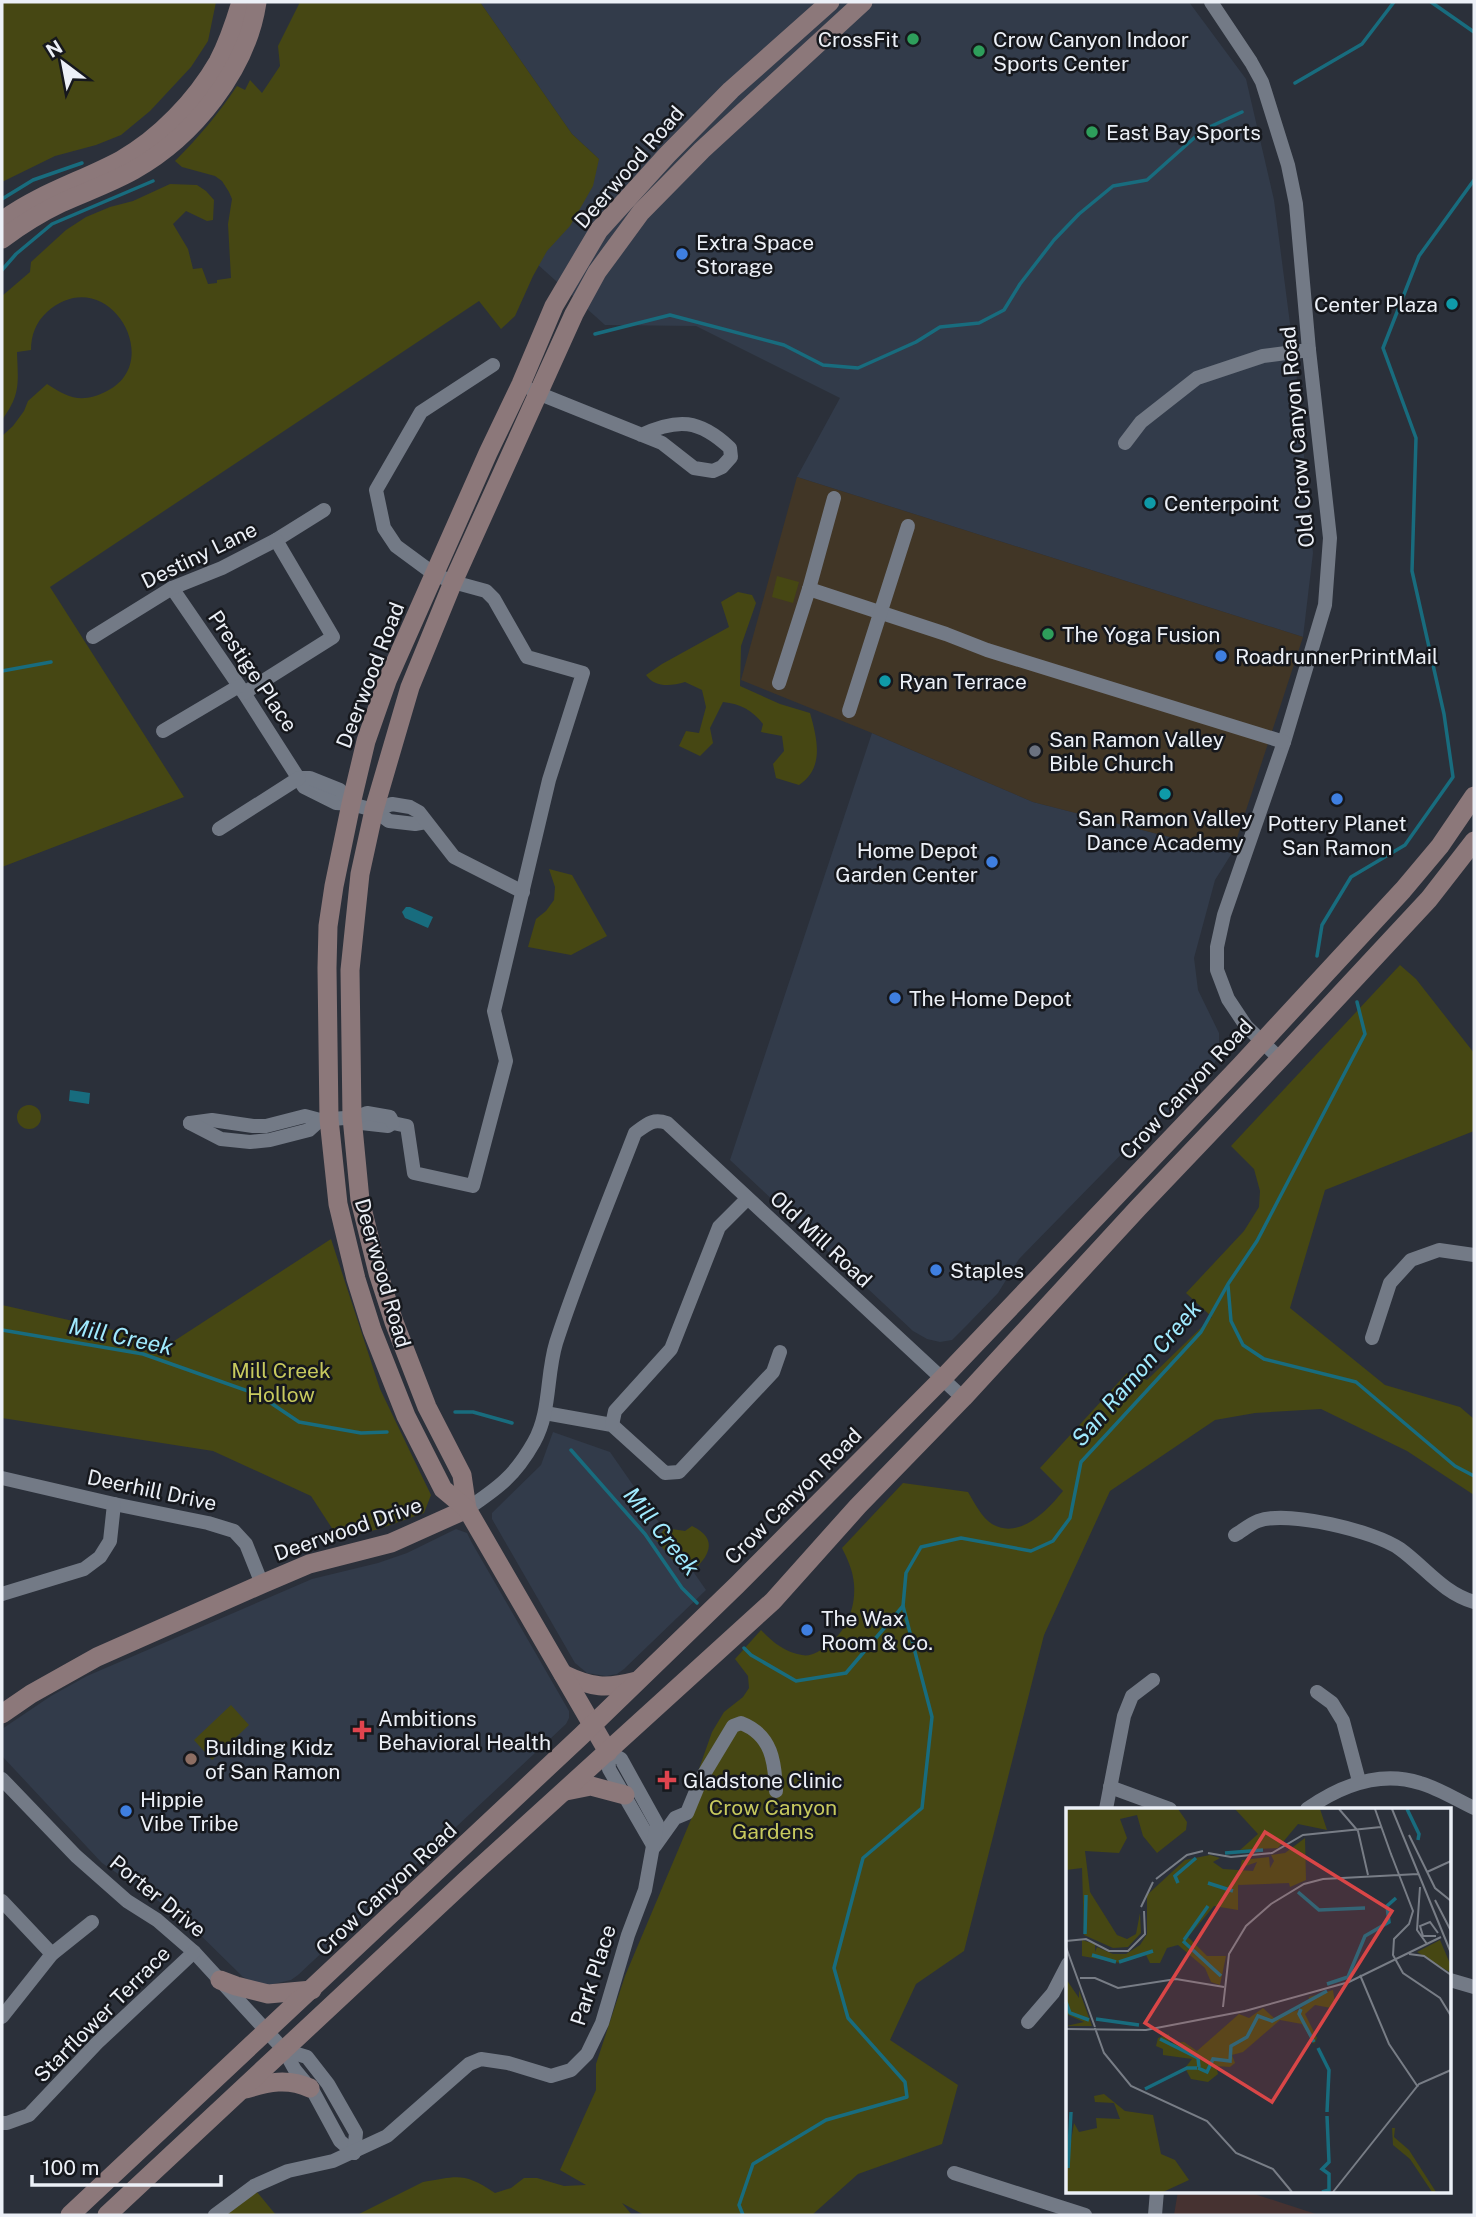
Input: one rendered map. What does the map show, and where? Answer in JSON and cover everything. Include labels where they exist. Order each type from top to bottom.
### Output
[{"type":"street","points":[[2,220],[46,194],[123,159],[158,134],[189,102],[218,62],[241,2]]},
{"type":"street","points":[[2,239],[24,223],[60,204],[137,168],[172,143],[203,112],[232,71],[246,40],[257,2]]},
{"type":"street","name":"Deerwood Road","points":[[608,1752],[467,1509],[443,1489],[406,1416],[372,1330],[356,1279],[338,1204],[324,1119],[328,926],[334,886],[366,741],[387,681],[554,306],[599,230],[686,134],[830,2]]},
{"type":"street","name":"Deerwood Road","points":[[467,1509],[462,1475],[427,1407],[398,1335],[378,1273],[360,1200],[354,1117],[350,970],[360,874],[374,810],[411,687],[453,582],[591,282],[641,212],[702,150],[863,2]]},
{"type":"street","name":"Old Crow Canyon Road","points":[[1211,2],[1262,82],[1289,165],[1296,204],[1330,538],[1325,605],[1284,742],[1224,915],[1217,947],[1217,970],[1228,999],[1246,1026],[1280,1059]]},
{"type":"street","points":[[1125,443],[1141,422],[1197,378],[1263,356],[1309,350]]},
{"type":"street","points":[[324,1119],[309,1130],[250,1142],[221,1139],[190,1123],[212,1120],[266,1126],[305,1116],[324,1119],[354,1117],[361,1124],[407,1126],[414,1173],[473,1186],[506,1061],[494,1011],[549,780],[583,673],[527,657],[494,599],[486,591],[434,574],[396,546],[384,528],[376,490],[421,412],[493,365]]},
{"type":"street","points":[[521,384],[540,394],[641,435],[662,443],[694,468],[713,471],[722,467],[731,457],[730,447],[717,436],[694,425],[676,422],[641,435]]},
{"type":"street","points":[[779,683],[834,499]]},
{"type":"street","name":"Destiny Lane","points":[[93,637],[172,588],[222,568],[276,540],[324,510]]},
{"type":"street","points":[[849,711],[908,526]]},
{"type":"street","points":[[163,731],[333,637],[276,540]]},
{"type":"street","name":"Prestige Place","points":[[172,588],[299,778]]},
{"type":"street","points":[[809,589],[987,650],[1284,742]]},
{"type":"street","points":[[219,829],[299,778],[310,778],[340,790],[351,804],[374,810],[392,804],[410,807],[419,812],[454,857],[523,892]]},
{"type":"street","name":"Crow Canyon Road","points":[[70,2215],[268,2032],[638,1681],[943,1378],[1403,890],[1440,846],[1474,796]]},
{"type":"street","points":[[107,2215],[773,1601],[858,1506],[963,1398],[1434,893],[1474,841]]},
{"type":"street","name":"Old Mill Road","points":[[648,1122],[658,1120],[667,1124],[963,1398]]},
{"type":"street","name":"Deerwood Drive","points":[[2,1714],[31,1694],[97,1657],[309,1564],[391,1543],[467,1509],[504,1484],[526,1457],[536,1439],[545,1413],[555,1346],[635,1133],[648,1122]]},
{"type":"street","points":[[612,1425],[615,1411],[671,1349],[719,1227],[747,1199]]},
{"type":"street","points":[[1372,1338],[1390,1283],[1411,1261],[1438,1250],[1474,1255]]},
{"type":"street","points":[[545,1413],[612,1425],[665,1473],[679,1472],[773,1372],[780,1352]]},
{"type":"street","name":"Deerhill Drive","points":[[2,1478],[234,1531],[246,1544],[262,1584]]},
{"type":"street","points":[[2,1594],[84,1569],[100,1557],[110,1541],[114,1504]]},
{"type":"street","points":[[1235,1535],[1258,1521],[1278,1518],[1334,1525],[1374,1535],[1399,1549],[1449,1591],[1474,1602]]},
{"type":"street","points":[[564,1674],[584,1684],[597,1686],[618,1686],[638,1681]]},
{"type":"street","points":[[1107,1808],[1124,1716],[1132,1696],[1153,1680]]},
{"type":"street","points":[[1317,1692],[1332,1703],[1343,1721],[1359,1782]]},
{"type":"street","points":[[608,1752],[609,1769],[654,1847],[675,1818],[687,1813],[701,1779],[733,1726],[741,1723],[750,1726],[770,1748],[775,1767],[776,1791]]},
{"type":"street","name":"Park Place","points":[[215,2215],[254,2186],[288,2171],[333,2161],[387,2136],[469,2064],[481,2059],[508,2063],[551,2076],[571,2070],[587,2054],[602,2023],[628,1935],[645,1890],[657,1824],[621,1759],[608,1752]]},
{"type":"street","name":"Porter Drive","points":[[2,1779],[76,1856],[127,1901],[156,1920],[194,1952],[284,2050]]},
{"type":"street","points":[[1308,1808],[1328,1794],[1359,1782],[1390,1779],[1419,1783],[1473,1806]]},
{"type":"street","points":[[565,1791],[591,1786],[625,1795]]},
{"type":"street","points":[[1111,1787],[1167,1808]]},
{"type":"street","points":[[2,1901],[52,1954]]},
{"type":"street","points":[[2,2017],[52,1954],[93,1922]]},
{"type":"street","name":"Starflower Terrace","points":[[2,2123],[29,2115],[97,2043],[194,1952]]},
{"type":"street","points":[[1028,2022],[1054,1993],[1066,1968]]},
{"type":"street","points":[[220,1980],[268,1994],[312,1990]]},
{"type":"street","points":[[1452,1981],[1474,1987]]},
{"type":"street","points":[[284,2050],[295,2070],[310,2088],[340,2141],[354,2152]]},
{"type":"street","points":[[284,2050],[307,2057],[328,2084],[356,2133],[354,2152]]},
{"type":"street","points":[[242,2090],[271,2081],[299,2083],[310,2088]]},
{"type":"street","points":[[954,2173],[1085,2215]]},
{"type":"street","points":[[1155,2215],[1157,2192]]},
{"type":"shaded area","points":[[480,2],[1189,2],[1246,79],[1274,200],[1296,370],[1313,553],[1303,637],[797,477],[840,398],[696,326],[605,325],[536,263],[599,159],[572,134]]},
{"type":"shaded area","points":[[797,477],[1303,637],[1232,853],[1033,802],[741,680]]},
{"type":"shaded area","points":[[872,733],[1033,802],[1232,853],[1215,880],[1194,958],[1198,990],[1219,1033],[1219,1053],[1213,1067],[1175,1108],[1145,1130],[1019,1259],[998,1293],[968,1324],[952,1340],[940,1342],[927,1339],[913,1331],[730,1160]]},
{"type":"shaded area","points":[[553,1432],[610,1452],[706,1590],[617,1674],[606,1676],[587,1673],[575,1663],[492,1519],[492,1513],[541,1465]]},
{"type":"shaded area","points":[[456,1529],[467,1533],[569,1711],[569,1718],[566,1724],[291,1980],[269,1985],[243,1977],[182,1917],[102,1863],[2,1756],[2,1729],[87,1676],[312,1579],[407,1553]]},
{"type":"shaded area","points":[[1178,2192],[1248,2192],[1319,2215],[1174,2215]]},
{"type":"green space","points":[[2,2],[216,2],[208,41],[191,67],[150,111],[121,135],[55,156],[2,182]]},
{"type":"green space","points":[[300,2],[480,2],[572,134],[599,159],[593,186],[570,226],[547,251],[515,316],[501,329],[479,301],[50,587],[184,797],[2,867],[2,436],[13,426],[28,401],[47,384],[76,398],[98,395],[124,377],[131,359],[130,339],[122,321],[108,306],[90,298],[69,299],[47,312],[37,324],[31,350],[17,352],[17,388],[2,420],[2,296],[30,272],[31,262],[66,230],[86,217],[133,201],[170,184],[197,185],[214,200],[213,220],[207,221],[186,211],[173,224],[188,249],[193,269],[202,268],[208,284],[231,278],[228,224],[232,199],[229,192],[215,176],[182,167],[175,161],[208,125],[237,86],[245,90],[250,80],[262,93],[280,66],[278,46]]},
{"type":"green space","points":[[777,576],[799,582],[793,603],[772,597]]},
{"type":"green space","points":[[738,592],[752,595],[756,603],[741,646],[740,686],[780,704],[810,713],[815,732],[816,761],[813,770],[799,785],[776,778],[773,764],[784,751],[782,736],[761,732],[763,724],[759,719],[746,708],[735,704],[723,702],[710,728],[713,743],[700,756],[679,746],[686,731],[699,733],[706,707],[702,690],[685,682],[659,684],[646,675],[729,627],[721,602]]},
{"type":"green space","points":[[549,869],[572,875],[607,936],[571,955],[528,947],[536,919],[554,900],[555,887]]},
{"type":"green space","name":"Crow Canyon Gardens","points":[[1400,965],[1416,979],[1474,1053],[1474,1131],[1325,1190],[1290,1308],[1385,1385],[1460,1407],[1474,1419],[1474,1495],[1407,1451],[1321,1409],[1255,1413],[1215,1420],[1110,1491],[1044,1635],[964,1951],[916,1984],[890,2040],[958,2085],[942,2144],[858,2174],[812,2215],[644,2215],[622,2203],[632,2215],[357,2215],[423,2182],[445,2178],[468,2179],[495,2193],[511,2188],[524,2178],[537,2178],[564,2186],[586,2185],[560,2170],[596,2090],[596,2064],[625,1976],[695,1810],[694,1783],[712,1732],[724,1712],[743,1697],[749,1688],[748,1676],[735,1659],[761,1630],[780,1646],[802,1655],[815,1653],[840,1634],[848,1619],[854,1593],[851,1570],[842,1548],[903,1483],[968,1492],[985,1518],[1002,1528],[1022,1526],[1049,1507],[1063,1491],[1040,1468],[1127,1373],[1147,1380],[1212,1317],[1186,1293],[1244,1231],[1259,1207],[1260,1191],[1254,1169],[1231,1146]]},
{"type":"green space","points":[[29,1105],[37,1109],[41,1117],[37,1125],[29,1129],[21,1125],[17,1117],[21,1109]]},
{"type":"green space","name":"Mill Creek Hollow","points":[[331,1239],[380,1389],[431,1495],[424,1513],[379,1529],[339,1539],[311,1496],[213,1451],[2,1418],[2,1305],[171,1343]]},
{"type":"green space","points":[[692,1526],[701,1531],[709,1543],[702,1562],[689,1574],[676,1564],[656,1540],[665,1528],[685,1531]]},
{"type":"green space","points":[[231,1705],[249,1725],[212,1760],[194,1740]]},
{"type":"green space","points":[[257,2192],[276,2215],[226,2215]]},
{"type":"water","points":[[406,907],[433,917],[428,928],[405,918],[402,912]]},
{"type":"water","points":[[70,1090],[90,1093],[89,1104],[69,1101]]},
{"type":"waterway","points":[[1295,83],[1362,44],[1394,2]]},
{"type":"waterway","name":"San Ramon Creek","points":[[1431,2],[1474,32]]},
{"type":"waterway","points":[[595,334],[670,315],[784,345],[823,365],[858,368],[916,342],[940,327],[979,323],[1004,310],[1054,240],[1079,214],[1113,186],[1147,180],[1203,130],[1242,112]]},
{"type":"waterway","points":[[2,199],[33,180],[82,163]]},
{"type":"waterway","name":"San Ramon Creek","points":[[1317,956],[1322,925],[1351,877],[1405,845],[1453,777],[1444,714],[1412,571],[1416,438],[1383,348],[1419,256],[1474,180]]},
{"type":"waterway","points":[[2,270],[16,254],[52,224],[153,181]]},
{"type":"waterway","points":[[2,671],[51,662]]},
{"type":"waterway","name":"San Ramon Creek","points":[[743,2215],[739,2205],[753,2164],[826,2120],[907,2097],[905,2082],[848,2018],[834,1968],[863,1858],[922,1808],[932,1717],[903,1606],[906,1573],[921,1547],[961,1538],[1031,1551],[1053,1541],[1070,1518],[1081,1462],[1201,1332],[1228,1284],[1257,1241],[1365,1034],[1357,1002]]},
{"type":"waterway","points":[[1228,1286],[1231,1321],[1243,1345],[1264,1359],[1356,1382],[1455,1466],[1474,1476]]},
{"type":"waterway","name":"Mill Creek","points":[[2,1330],[143,1354],[259,1395],[299,1422],[361,1433],[387,1432]]},
{"type":"waterway","name":"Mill Creek","points":[[455,1412],[473,1412],[512,1423]]},
{"type":"waterway","name":"Mill Creek","points":[[571,1450],[645,1534],[682,1588],[697,1603]]},
{"type":"waterway","name":"Mill Creek","points":[[744,1648],[751,1655],[796,1681],[846,1673],[903,1606]]},
{"type":"place","name":"CrossFit","points":[[913,39]]},
{"type":"place","name":"Crow Canyon Indoor Sports Center","points":[[979,51]]},
{"type":"place","name":"East Bay Sports","points":[[1092,132]]},
{"type":"place","name":"Extra Space Storage","points":[[682,254]]},
{"type":"place","name":"Center Plaza","points":[[1452,304]]},
{"type":"place","name":"Centerpoint","points":[[1150,503]]},
{"type":"place","name":"The Yoga Fusion","points":[[1048,634]]},
{"type":"place","name":"RoadrunnerPrintMail","points":[[1221,656]]},
{"type":"place","name":"Ryan Terrace","points":[[885,681]]},
{"type":"place","name":"San Ramon Valley Bible Church","points":[[1035,751]]},
{"type":"place","name":"San Ramon Valley Dance Academy","points":[[1165,794]]},
{"type":"place","name":"Pottery Planet San Ramon","points":[[1337,799]]},
{"type":"place","name":"Home Depot Garden Center","points":[[992,862]]},
{"type":"place","name":"The Home Depot","points":[[895,998]]},
{"type":"place","name":"Staples","points":[[936,1270]]},
{"type":"place","name":"The Wax Room & Co.","points":[[807,1630]]},
{"type":"place","name":"Ambitions Behavioral Health","points":[[362,1730]]},
{"type":"place","name":"Building Kidz of San Ramon","points":[[191,1759]]},
{"type":"place","name":"Gladstone Clinic","points":[[667,1780]]},
{"type":"place","name":"Hippie Vibe Tribe","points":[[126,1811]]}]
